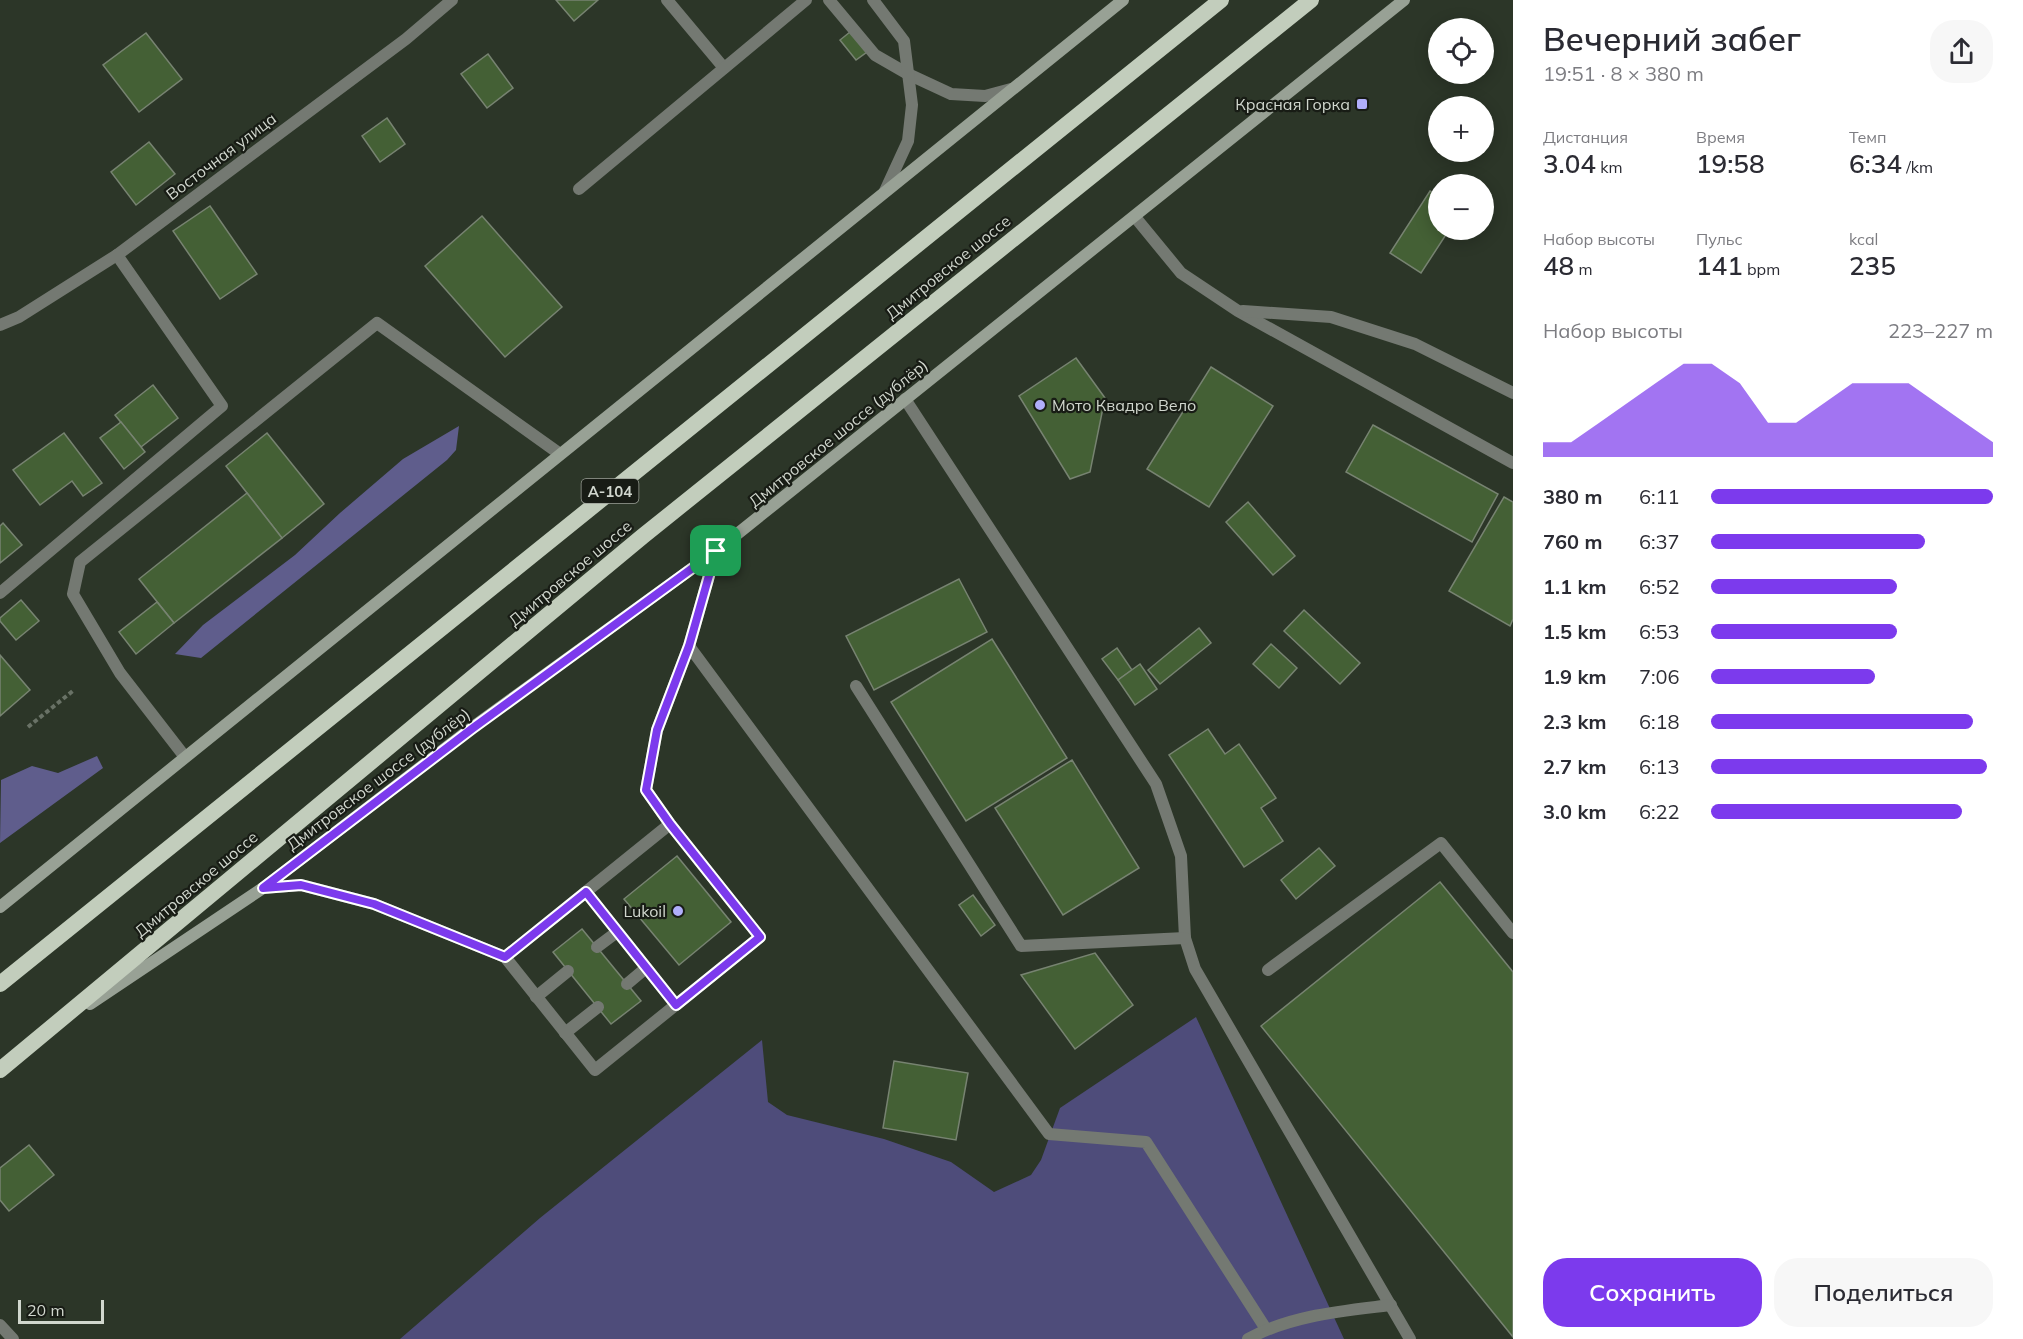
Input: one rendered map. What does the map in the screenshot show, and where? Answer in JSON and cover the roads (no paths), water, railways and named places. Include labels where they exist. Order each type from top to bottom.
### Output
[{"type":"highway","name":"А-104","points":[[0,984],[1221,0]]},
{"type":"highway","name":"Дмитровское шоссе","points":[[0,1070],[643,536],[1311,0]]},
{"type":"main road","points":[[0,907],[1122,0]]},
{"type":"main road","name":"Дмитровское шоссе (дублёр)","points":[[42,1036],[263,888],[473,728],[716,551],[1404,0]]},
{"type":"street","name":"Восточная улица","points":[[0,325],[19,317],[117,255],[406,39],[452,0]]},
{"type":"street","points":[[667,0],[724,68]]},
{"type":"street","points":[[579,189],[806,0]]},
{"type":"street","points":[[829,0],[876,56],[908,74],[951,94],[985,96],[1011,89]]},
{"type":"street","points":[[873,0],[904,41],[912,105],[908,141],[885,191]]},
{"type":"street","points":[[1135,217],[1181,273],[1238,311],[1513,463]]},
{"type":"street","points":[[0,593],[222,405],[117,255]]},
{"type":"street","points":[[1238,311],[1331,317],[1415,344],[1513,393]]},
{"type":"street","points":[[185,757],[120,673],[73,594],[80,562],[377,323],[560,454]]},
{"type":"street","points":[[905,399],[1156,784],[1181,856],[1185,938],[1194,969],[1410,1339]]},
{"type":"street","points":[[263,888],[301,885],[374,904],[505,957],[595,1070],[760,937],[670,824],[646,790],[657,730],[689,646],[716,551]]},
{"type":"street","points":[[689,646],[1050,1134],[1146,1142],[1266,1329]]},
{"type":"street","points":[[856,686],[1021,946],[1185,938]]},
{"type":"street","points":[[505,957],[670,824]]},
{"type":"street","points":[[1268,970],[1441,843],[1513,933]]},
{"type":"street","points":[[586,892],[676,1005]]},
{"type":"street","points":[[597,947],[617,932]]},
{"type":"street","points":[[627,984],[646,968]]},
{"type":"street","points":[[536,997],[568,971]]},
{"type":"street","points":[[566,1033],[598,1007]]},
{"type":"street","points":[[1248,1339],[1266,1329],[1332,1312],[1391,1305]]},
{"type":"street","points":[[0,1325],[13,1339]]},
{"type":"place","name":"Красная Горка","points":[[1362,104]]},
{"type":"place","name":"Мото Квадро Вело","points":[[1040,405]]},
{"type":"place","name":"Lukoil","points":[[678,911]]}]
